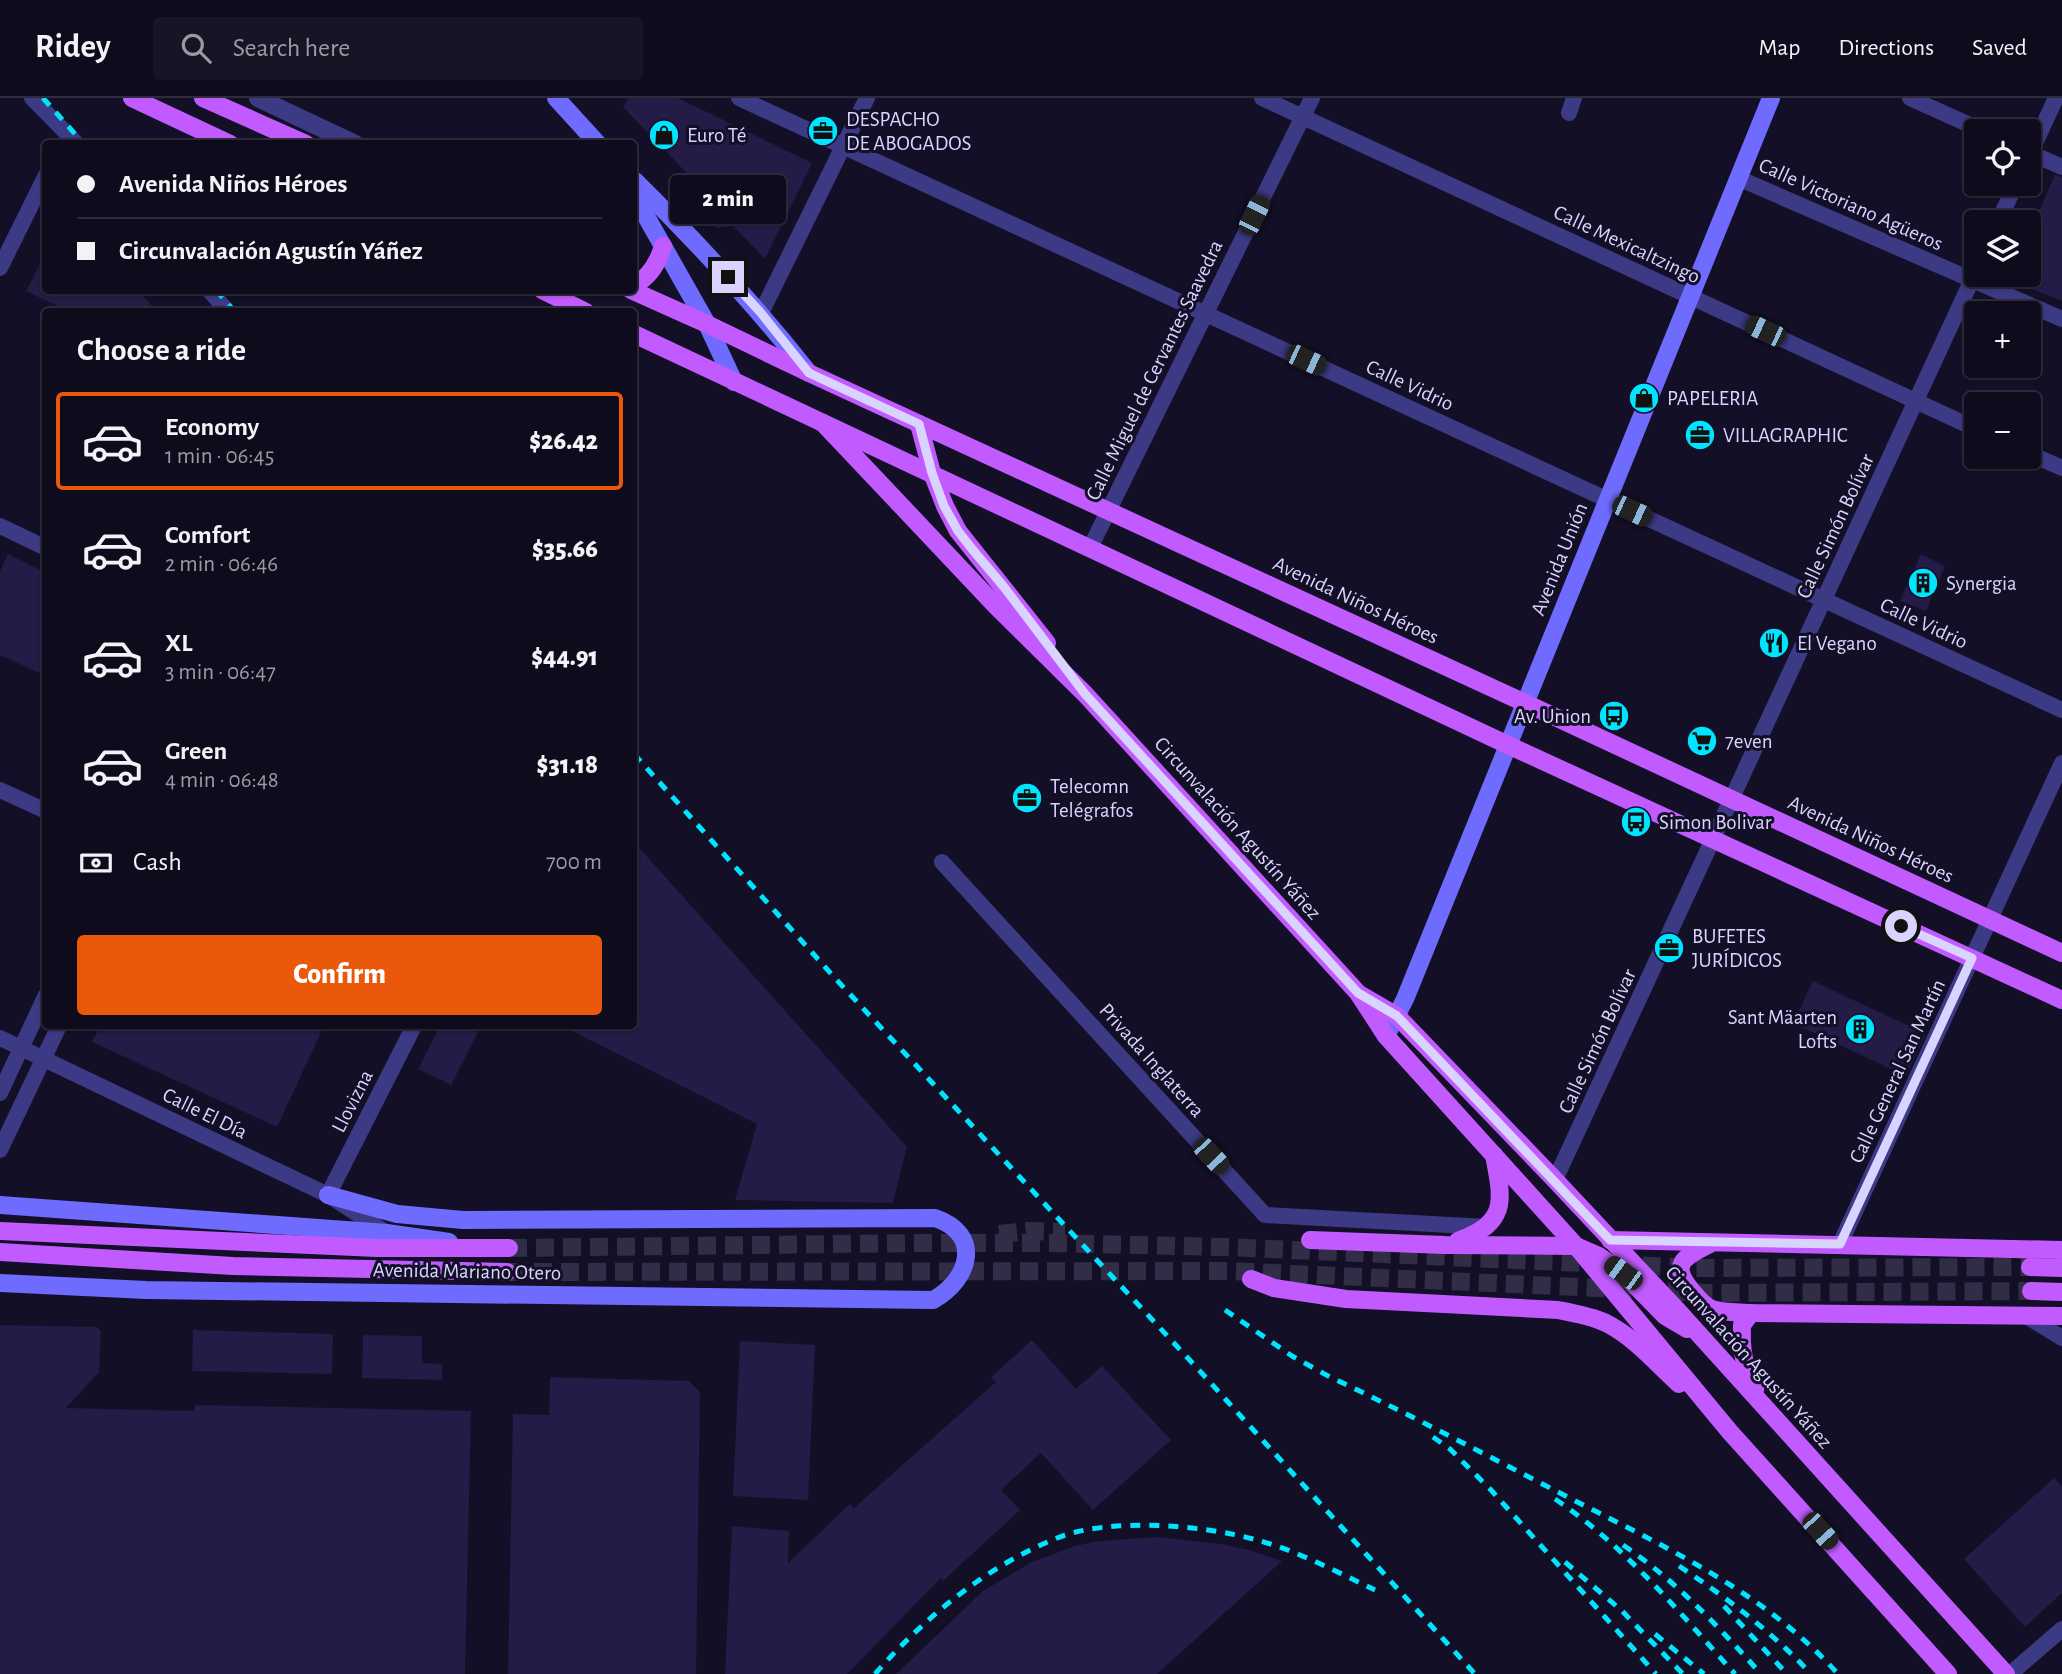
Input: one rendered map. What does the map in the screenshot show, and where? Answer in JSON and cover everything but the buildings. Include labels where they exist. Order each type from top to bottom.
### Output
[{"type":"main road","points":[[132,98],[221,140]]},
{"type":"main road","points":[[203,98],[297,140]]},
{"type":"main road","points":[[556,98],[594,140]]},
{"type":"main road","name":"Avenida Unión","points":[[1386,1036],[1397,1016],[1771,98]]},
{"type":"main road","points":[[637,183],[761,313],[809,373]]},
{"type":"main road","points":[[637,200],[707,324],[734,382]]},
{"type":"main road","points":[[637,283],[659,260],[663,246]]},
{"type":"main road","name":"Avenida Niños Héroes","points":[[637,293],[2062,953]]},
{"type":"main road","points":[[550,294],[578,308]]},
{"type":"main road","points":[[637,335],[1508,745],[2062,1000]]},
{"type":"main road","name":"Circunvalación Agustín Yáñez","points":[[823,423],[996,607],[1085,694],[1358,993],[1386,1036],[1576,1246],[1730,1432],[1948,1674]]},
{"type":"main road","name":"Circunvalación Agustín Yáñez","points":[[919,424],[944,506],[958,531],[1085,694]]},
{"type":"main road","name":"Circunvalación Agustín Yáñez","points":[[1358,993],[1397,1016],[1555,1180],[2008,1674]]},
{"type":"main road","points":[[1444,1245],[1479,1233],[1487,1227],[1498,1211],[1501,1198],[1494,1155]]},
{"type":"main road","name":"Avenida Mariano Otero","points":[[0,1283],[146,1290],[933,1300],[953,1287],[965,1265],[966,1252],[962,1237],[951,1224],[935,1218],[463,1220],[397,1214],[328,1195]]},
{"type":"main road","name":"Avenida Mariano Otero","points":[[0,1205],[387,1233],[500,1248],[377,1248],[0,1231]]},
{"type":"main road","points":[[1310,1240],[1576,1246],[1599,1256],[1623,1273],[1665,1316],[1702,1338]]},
{"type":"main road","points":[[1610,1240],[2062,1250]]},
{"type":"main road","points":[[1715,1242],[1683,1260],[1680,1266],[1686,1283],[1709,1308],[1751,1313],[2062,1316]]},
{"type":"main road","name":"Avenida Mariano Otero","points":[[0,1252],[233,1266],[507,1272]]},
{"type":"main road","points":[[2030,1267],[2062,1268]]},
{"type":"main road","points":[[1251,1279],[1273,1288],[1346,1299],[1558,1310],[1583,1315],[1606,1323],[1626,1335],[1730,1432]]},
{"type":"main road","points":[[2031,1291],[2062,1292]]},
{"type":"main road","points":[[1751,1313],[1742,1325],[1742,1354],[1745,1366],[1789,1434]]},
{"type":"street","points":[[32,98],[68,140]]},
{"type":"street","points":[[258,98],[347,140]]},
{"type":"street","name":"Calle Vidrio","points":[[739,98],[2062,710]]},
{"type":"street","points":[[761,313],[867,98]]},
{"type":"street","name":"Calle Mexicaltzingo","points":[[1262,98],[1964,423]]},
{"type":"street","name":"Calle Miguel de Cervantes Saavedra","points":[[1090,548],[1312,98]]},
{"type":"street","points":[[1910,98],[1964,122]]},
{"type":"street","points":[[2041,129],[2056,98]]},
{"type":"street","points":[[2041,159],[2062,167]]},
{"type":"street","name":"Calle Victoriano Agüeros","points":[[1738,178],[1964,271]]},
{"type":"street","points":[[0,268],[42,182]]},
{"type":"street","name":"Calle Simón Bolívar","points":[[1555,1180],[1968,287]]},
{"type":"street","name":"Calle Victoriano Agüeros","points":[[1998,287],[2062,319]]},
{"type":"street","points":[[212,294],[225,308]]},
{"type":"street","points":[[2041,459],[2062,468]]},
{"type":"street","points":[[0,526],[42,546]]},
{"type":"street","name":"Calle General San Martín","points":[[1840,1244],[2062,763]]},
{"type":"street","points":[[0,790],[42,809]]},
{"type":"street","name":"Privada Inglaterra","points":[[942,862],[1265,1215],[1487,1227]]},
{"type":"street","points":[[0,1093],[42,1003]]},
{"type":"street","points":[[0,1150],[58,1029]]},
{"type":"street","name":"Llovizna","points":[[328,1195],[412,1029]]},
{"type":"street","name":"Calle El Día","points":[[0,1038],[328,1195],[387,1233]]},
{"type":"street","points":[[2026,1316],[2062,1338]]},
{"type":"street","points":[[2008,1674],[2062,1629]]},
{"type":"tunnel","points":[[999,1234],[1027,1231],[1065,1232]]},
{"type":"tunnel","points":[[509,1248],[1046,1243],[1225,1247],[1696,1268],[2030,1267]]},
{"type":"tunnel","points":[[507,1272],[1229,1271],[1709,1293],[2031,1291]]},
{"type":"railway","points":[[43,98],[80,140]]},
{"type":"railway","points":[[219,294],[232,308]]},
{"type":"railway","points":[[637,757],[834,977],[1198,1369],[1475,1674]]},
{"type":"railway","points":[[1225,1310],[1292,1356],[1330,1377],[1633,1530],[1707,1571],[1776,1617],[1838,1674]]},
{"type":"railway","points":[[1433,1437],[1450,1449],[1491,1490],[1656,1674]]},
{"type":"railway","points":[[1555,1499],[1581,1517],[1628,1559],[1735,1674]]},
{"type":"railway","points":[[875,1674],[936,1613],[982,1578],[1031,1550],[1078,1531],[1129,1525],[1211,1530],[1287,1550],[1375,1590]]},
{"type":"railway","points":[[1623,1545],[1679,1589],[1761,1674]]},
{"type":"railway","points":[[1565,1562],[1621,1610],[1683,1674]]},
{"type":"railway","points":[[1679,1566],[1748,1616],[1811,1674]]},
{"type":"railway","points":[[1724,1606],[1787,1674]]},
{"type":"railway","points":[[1655,1634],[1704,1674]]},
{"type":"place","name":"DESPACHO DE ABOGADOS","points":[[823,131]]},
{"type":"place","name":"Euro Té","points":[[664,135]]},
{"type":"place","name":"PAPELERIA","points":[[1644,398]]},
{"type":"place","name":"VILLAGRAPHIC","points":[[1700,435]]},
{"type":"place","name":"Synergia","points":[[1923,583]]},
{"type":"place","name":"El Vegano","points":[[1774,643]]},
{"type":"place","name":"Av. Union","points":[[1614,716]]},
{"type":"place","name":"7even","points":[[1702,741]]},
{"type":"place","name":"Telecomn Telégrafos","points":[[1027,798]]},
{"type":"place","name":"Simon Bolivar","points":[[1636,822]]},
{"type":"place","name":"BUFETES JURÍDICOS","points":[[1669,948]]},
{"type":"place","name":"Sant Mäarten Lofts","points":[[1860,1029]]},
{"type":"route","points":[[728,277],[809,373],[919,424],[944,506],[958,531],[1085,694],[1358,993],[1397,1016],[1610,1240],[1840,1244],[1972,958],[1901,926]]}]
